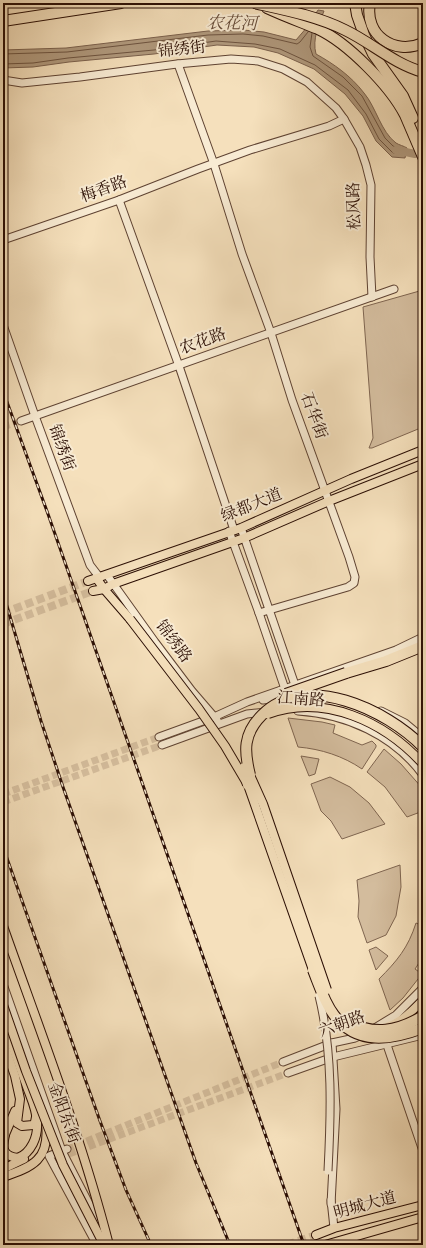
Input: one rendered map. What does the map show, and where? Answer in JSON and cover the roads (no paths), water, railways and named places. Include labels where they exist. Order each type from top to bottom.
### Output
[{"type":"highway","points":[[3,21],[121,3]]},
{"type":"highway","points":[[254,3],[317,19],[345,30],[389,57],[414,70],[423,72]]},
{"type":"highway","points":[[254,3],[319,30],[344,46],[387,88],[404,114],[423,157]]},
{"type":"highway","points":[[355,3],[357,15],[373,54],[403,96],[423,140]]},
{"type":"highway","points":[[370,3],[368,12],[370,23],[375,32],[386,43],[403,48],[423,43]]},
{"type":"highway","points":[[249,780],[241,753],[243,738],[250,721],[256,714],[276,699],[292,691],[386,661],[423,646]]},
{"type":"highway","points":[[243,738],[268,709],[287,699],[311,695],[327,696],[362,706],[383,717],[409,734],[423,747]]},
{"type":"highway","points":[[249,780],[246,760],[246,741],[258,719]]},
{"type":"highway","points":[[313,970],[331,1011],[342,1024],[358,1034],[383,1039],[399,1036],[423,1028]]},
{"type":"highway","points":[[327,990],[331,1011],[346,1022],[368,1030],[405,1026],[423,1016]]},
{"type":"highway","points":[[327,990],[334,1009],[340,1017],[357,1026]]},
{"type":"main road","name":"绿都大道","points":[[88,581],[234,529],[423,450]]},
{"type":"main road","name":"绿都大道","points":[[92,591],[104,589],[113,584],[234,542],[329,501],[423,464]]},
{"type":"main road","points":[[101,577],[104,589],[130,619],[199,709],[249,780],[263,804],[327,990]]},
{"type":"main road","points":[[258,719],[284,708],[329,708],[362,719],[388,734],[406,747],[423,764]]},
{"type":"main road","points":[[249,780],[313,970]]},
{"type":"main road","points":[[3,926],[80,1144],[110,1245]]},
{"type":"main road","points":[[377,1030],[394,1024],[408,1015],[423,1000]]},
{"type":"main road","points":[[3,1004],[31,1085],[63,1165],[104,1245]]},
{"type":"main road","points":[[3,1020],[35,1105],[37,1123],[36,1137],[27,1152],[18,1158],[12,1158],[5,1153],[3,1144],[4,1137],[16,1110],[18,1092]]},
{"type":"main road","points":[[3,1041],[15,1076],[20,1099],[17,1120],[19,1125],[30,1126],[34,1124],[36,1118],[35,1105]]},
{"type":"main road","points":[[3,1169],[26,1158],[37,1146],[40,1137],[41,1126],[31,1085]]},
{"type":"main road","points":[[3,1177],[21,1171],[34,1163],[44,1151],[47,1141],[45,1119]]},
{"type":"main road","name":"明城大道","points":[[316,1235],[334,1228],[423,1205]]},
{"type":"main road","name":"明城大道","points":[[325,1245],[423,1217]]},
{"type":"main road","points":[[334,1228],[335,1243]]},
{"type":"street","name":"锦绣街","points":[[3,80],[22,83],[231,59],[258,61],[283,68],[307,82],[336,108],[344,119]]},
{"type":"street","name":"石华街","points":[[178,64],[214,164],[242,254],[271,333],[292,400],[355,577],[354,583],[348,587],[259,613]]},
{"type":"street","name":"梅香路","points":[[3,240],[119,200],[250,150],[328,126],[344,119]]},
{"type":"street","name":"松风路","points":[[344,119],[360,147],[366,165],[370,185],[370,257],[372,297]]},
{"type":"street","points":[[119,200],[179,366],[234,529],[234,542],[285,689]]},
{"type":"street","name":"农花路","points":[[21,421],[394,289]]},
{"type":"street","name":"锦绣街","points":[[3,325],[90,565],[101,577]]},
{"type":"street","points":[[234,529],[244,538],[295,685]]},
{"type":"street","name":"锦绣路","points":[[101,577],[113,584],[164,654],[220,723]]},
{"type":"street","name":"江南路","points":[[159,736],[214,717],[247,702],[396,650],[423,637]]},
{"type":"street","points":[[247,702],[306,692],[324,692],[356,701],[395,717],[423,738]]},
{"type":"street","name":"江南路","points":[[162,746],[247,714],[296,710],[331,716],[359,724],[400,751],[423,775]]},
{"type":"street","points":[[313,970],[324,1015],[329,1052],[330,1124],[328,1172],[334,1228]]},
{"type":"street","name":"金阳东街","points":[[3,984],[66,1153],[110,1245]]},
{"type":"street","name":"六朝路","points":[[283,1062],[332,1043],[355,1038],[383,1024],[396,1015],[423,988]]},
{"type":"street","points":[[355,1038],[412,1027],[423,1021]]},
{"type":"street","points":[[288,1073],[333,1057],[423,1035]]},
{"type":"street","points":[[331,1204],[336,1109],[332,1043]]},
{"type":"street","points":[[387,1045],[423,1151]]},
{"type":"street","name":"金阳东街","points":[[66,1153],[51,1158],[97,1245]]},
{"type":"water","points":[[318,10],[324,11],[315,37],[316,54],[342,71],[354,81],[372,105],[386,133],[396,143],[407,148],[405,158],[392,157],[376,141],[363,116],[345,94],[314,69],[278,53],[254,47],[217,45],[154,54],[33,67],[3,68],[3,50],[66,48],[208,31],[243,30],[264,32],[296,40],[308,26]]},
{"type":"waterway","name":"农花河","points":[[396,150],[415,154]]},
{"type":"tunnel","points":[[3,427],[21,421]]},
{"type":"tunnel","points":[[3,613],[88,581]]},
{"type":"tunnel","points":[[3,624],[93,591]]},
{"type":"tunnel","points":[[3,794],[159,737]]},
{"type":"tunnel","points":[[3,802],[162,745]]},
{"type":"tunnel","points":[[67,1149],[283,1062]]},
{"type":"tunnel","points":[[69,1154],[288,1073]]},
{"type":"tunnel","points":[[287,1245],[316,1235]]},
{"type":"railway","points":[[3,391],[48,514],[304,1245]]},
{"type":"railway","points":[[3,593],[41,721],[63,787],[196,1163],[230,1245]]},
{"type":"railway","points":[[3,847],[100,1121],[126,1190],[151,1245]]}]
